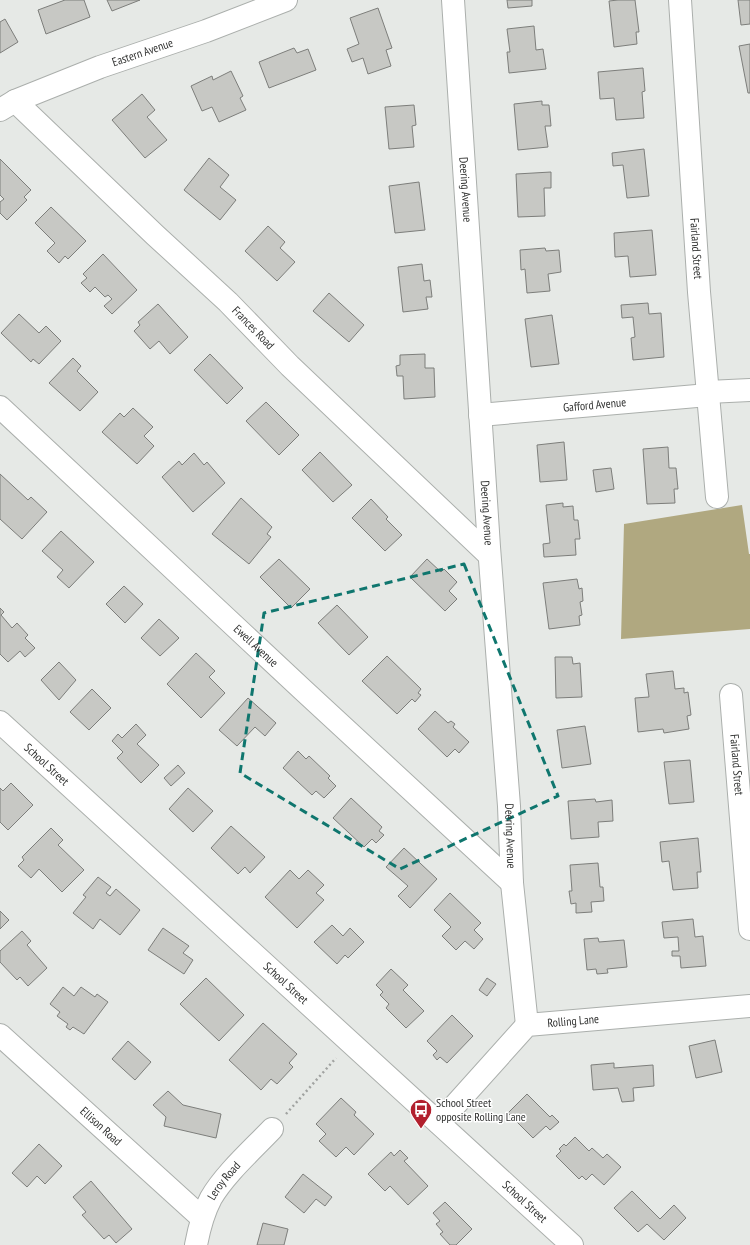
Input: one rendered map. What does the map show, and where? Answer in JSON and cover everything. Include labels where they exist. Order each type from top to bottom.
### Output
[{"type":"street","name":"Eastern Avenue","points":[[8,106],[100,68],[206,31],[286,0]]},
{"type":"street","name":"Deering Avenue","points":[[453,0],[489,555],[509,806],[512,883],[527,1025]]},
{"type":"street","name":"Fairland Street","points":[[680,0],[699,292],[717,497]]},
{"type":"street","name":"Frances Road","points":[[8,106],[228,302],[290,366],[489,555]]},
{"type":"street","name":"Gafford Avenue","points":[[480,415],[750,390]]},
{"type":"street","name":"Ewell Avenue","points":[[0,407],[309,696],[512,883]]},
{"type":"street","name":"Fairland Street","points":[[731,695],[750,929]]},
{"type":"street","name":"School Street","points":[[0,722],[572,1245]]},
{"type":"street","name":"Rolling Lane","points":[[527,1025],[750,1006]]},
{"type":"street","points":[[439,1123],[527,1025]]},
{"type":"street","name":"Ellison Road","points":[[0,1035],[202,1218]]},
{"type":"street","name":"Leroy Road","points":[[196,1245],[202,1218],[211,1198],[224,1180],[272,1129]]},
{"type":"path","points":[[272,1129],[350,1042]]},
{"type":"highlighted area","points":[[464,564],[558,796],[400,869],[240,773],[264,613]]},
{"type":"shaded area","points":[[742,505],[750,554],[750,629],[621,639],[624,524]]},
{"type":"building","points":[[65,0],[84,0],[90,17],[46,34],[38,10]]},
{"type":"building","points":[[107,0],[140,0],[112,11]]},
{"type":"building","points":[[507,0],[532,0],[532,6],[508,8]]},
{"type":"building","points":[[635,0],[639,32],[636,32],[637,44],[614,47],[609,1]]},
{"type":"building","points":[[738,0],[750,0],[750,24],[741,25]]},
{"type":"building","points":[[378,8],[392,48],[386,50],[391,66],[368,74],[363,58],[352,62],[347,49],[359,44],[350,18]]},
{"type":"building","points":[[5,19],[18,42],[0,53],[0,22]]},
{"type":"building","points":[[534,26],[536,50],[543,49],[546,69],[509,73],[507,52],[510,52],[507,29]]},
{"type":"building","points":[[750,44],[750,93],[748,93],[739,46]]},
{"type":"building","points":[[294,48],[297,53],[308,49],[316,70],[269,88],[259,62]]},
{"type":"building","points":[[643,68],[645,91],[642,92],[644,118],[616,120],[614,98],[600,99],[598,72]]},
{"type":"building","points":[[231,71],[243,96],[240,98],[246,110],[219,122],[212,107],[202,111],[191,86],[212,76],[213,80]]},
{"type":"building","points":[[142,94],[155,110],[147,117],[167,140],[145,158],[112,120]]},
{"type":"building","points":[[542,101],[542,105],[549,105],[551,126],[545,126],[548,147],[518,150],[514,104]]},
{"type":"building","points":[[414,105],[416,125],[412,126],[414,147],[389,149],[385,107]]},
{"type":"building","points":[[644,149],[649,196],[627,198],[623,165],[613,166],[612,153]]},
{"type":"building","points":[[209,158],[229,175],[220,187],[236,200],[220,220],[184,190]]},
{"type":"building","points":[[0,159],[31,190],[24,197],[27,200],[7,220],[0,213],[0,202],[4,199],[0,195]]},
{"type":"building","points":[[551,172],[551,188],[544,188],[545,216],[518,217],[516,174]]},
{"type":"building","points":[[419,182],[425,230],[395,233],[389,186]]},
{"type":"building","points":[[51,207],[86,241],[68,259],[65,256],[59,263],[47,251],[55,243],[35,223]]},
{"type":"building","points":[[268,226],[285,242],[280,248],[295,262],[277,281],[245,251]]},
{"type":"building","points":[[652,230],[656,275],[630,277],[628,256],[615,257],[614,233]]},
{"type":"building","points":[[545,248],[546,251],[559,250],[561,272],[548,274],[550,291],[527,293],[525,269],[521,270],[520,250]]},
{"type":"building","points":[[103,254],[137,290],[112,314],[104,306],[112,299],[108,295],[105,297],[95,287],[90,292],[81,283],[87,278],[83,274]]},
{"type":"building","points":[[422,264],[424,281],[430,280],[432,297],[426,297],[428,309],[403,312],[398,267]]},
{"type":"building","points":[[329,293],[364,325],[349,342],[313,311]]},
{"type":"building","points":[[648,303],[649,314],[661,313],[664,357],[633,360],[631,338],[635,337],[633,317],[622,318],[621,305]]},
{"type":"building","points":[[158,304],[188,337],[170,354],[159,341],[150,349],[134,331],[140,325],[138,322]]},
{"type":"building","points":[[19,314],[39,333],[46,326],[61,341],[39,364],[33,359],[31,362],[1,333]]},
{"type":"building","points":[[552,315],[559,364],[531,367],[525,319]]},
{"type":"building","points":[[210,354],[243,388],[227,404],[194,370]]},
{"type":"building","points":[[425,354],[425,368],[434,368],[435,397],[404,399],[403,376],[397,376],[396,366],[400,365],[400,355]]},
{"type":"building","points":[[73,358],[81,366],[77,371],[98,392],[80,411],[49,383]]},
{"type":"building","points":[[266,402],[299,435],[279,455],[246,421]]},
{"type":"building","points":[[133,408],[153,427],[144,436],[154,446],[137,464],[102,432],[120,413],[124,417]]},
{"type":"building","points":[[564,442],[567,480],[540,482],[537,445]]},
{"type":"building","points":[[668,447],[669,468],[676,468],[678,489],[674,489],[675,503],[647,504],[643,449]]},
{"type":"building","points":[[320,452],[352,485],[333,502],[302,470]]},
{"type":"building","points":[[194,453],[204,465],[207,462],[225,483],[193,512],[162,477],[179,461],[182,465]]},
{"type":"building","points":[[611,468],[614,489],[596,492],[593,470]]},
{"type":"building","points":[[0,474],[28,500],[31,497],[47,512],[22,539],[0,519]]},
{"type":"building","points":[[241,498],[272,527],[267,534],[271,537],[249,564],[212,534]]},
{"type":"building","points":[[371,499],[388,517],[386,519],[402,535],[385,551],[352,518]]},
{"type":"building","points":[[563,503],[563,507],[573,506],[574,520],[578,520],[580,539],[575,539],[576,555],[544,557],[543,544],[550,543],[546,505]]},
{"type":"building","points":[[61,531],[94,562],[69,588],[57,577],[63,570],[42,551]]},
{"type":"building","points":[[279,559],[310,589],[291,608],[260,577]]},
{"type":"building","points":[[427,559],[441,572],[444,569],[457,582],[449,591],[457,599],[445,611],[410,577]]},
{"type":"building","points":[[577,579],[579,589],[582,588],[583,601],[580,602],[582,615],[579,616],[580,625],[549,629],[543,583]]},
{"type":"building","points":[[124,586],[143,604],[125,623],[106,604]]},
{"type":"building","points":[[337,605],[368,637],[349,655],[318,623]]},
{"type":"building","points":[[0,608],[4,612],[1,615],[12,628],[17,623],[28,635],[25,638],[35,648],[25,657],[20,651],[8,662],[0,654]]},
{"type":"building","points":[[159,619],[179,638],[160,656],[141,638]]},
{"type":"building","points":[[196,653],[215,671],[209,677],[225,693],[201,718],[167,684]]},
{"type":"building","points":[[387,656],[421,689],[418,693],[421,695],[415,702],[412,699],[397,714],[362,681]]},
{"type":"building","points":[[555,657],[572,657],[573,664],[580,663],[582,697],[556,698]]},
{"type":"building","points":[[59,662],[76,680],[59,700],[41,680]]},
{"type":"building","points":[[673,671],[675,689],[684,688],[684,693],[688,692],[691,715],[687,716],[689,729],[664,733],[663,729],[638,732],[635,698],[649,697],[646,674]]},
{"type":"building","points":[[92,689],[111,708],[89,730],[70,712]]},
{"type":"building","points":[[248,698],[276,723],[265,736],[255,727],[237,746],[219,730]]},
{"type":"building","points":[[435,711],[448,723],[451,721],[455,724],[453,727],[469,742],[459,753],[455,749],[447,757],[418,729]]},
{"type":"building","points":[[136,724],[146,735],[137,744],[159,765],[141,783],[117,758],[123,752],[112,741],[118,734],[122,738]]},
{"type":"building","points":[[585,726],[591,764],[562,768],[557,730]]},
{"type":"building","points":[[298,751],[306,759],[309,756],[330,776],[328,778],[336,786],[324,798],[316,791],[312,795],[283,768]]},
{"type":"building","points":[[690,760],[694,802],[669,804],[664,762]]},
{"type":"building","points":[[178,765],[185,773],[171,786],[164,778]]},
{"type":"building","points":[[11,783],[33,805],[8,830],[0,822],[0,788],[3,791]]},
{"type":"building","points":[[188,788],[213,811],[193,832],[169,809]]},
{"type":"building","points":[[351,798],[382,827],[379,831],[384,835],[376,843],[372,839],[364,847],[333,818]]},
{"type":"building","points":[[595,799],[596,802],[612,800],[613,821],[598,822],[599,837],[571,839],[568,801]]},
{"type":"building","points":[[231,826],[265,857],[250,873],[245,867],[238,874],[211,848]]},
{"type":"building","points":[[51,828],[63,840],[58,845],[84,870],[62,892],[39,869],[31,878],[18,866],[24,860],[22,857]]},
{"type":"building","points":[[698,838],[701,872],[697,872],[698,888],[673,890],[669,861],[662,862],[660,842]]},
{"type":"building","points":[[404,848],[437,879],[410,908],[398,896],[408,886],[386,867]]},
{"type":"building","points":[[598,863],[600,887],[603,887],[604,901],[591,902],[592,912],[576,913],[576,903],[571,904],[569,891],[572,891],[570,865]]},
{"type":"building","points":[[290,870],[299,879],[308,870],[324,885],[316,893],[324,900],[297,928],[265,897]]},
{"type":"building","points":[[98,877],[111,887],[106,893],[110,896],[116,889],[140,910],[120,935],[100,919],[93,929],[73,913],[86,897],[83,895]]},
{"type":"building","points":[[450,893],[481,923],[474,930],[483,939],[474,949],[465,941],[456,950],[442,936],[451,927],[434,910]]},
{"type":"building","points":[[0,911],[9,920],[0,929]]},
{"type":"building","points":[[693,919],[695,937],[703,936],[706,966],[681,968],[680,956],[672,956],[672,951],[679,951],[678,937],[664,938],[662,922]]},
{"type":"building","points":[[332,925],[343,936],[350,928],[364,942],[348,958],[345,955],[337,964],[314,942]]},
{"type":"building","points":[[163,928],[189,946],[183,953],[193,960],[184,974],[148,950]]},
{"type":"building","points":[[22,931],[31,941],[27,945],[47,968],[28,986],[20,977],[17,980],[0,962],[0,951]]},
{"type":"building","points":[[598,938],[599,942],[624,940],[627,967],[607,969],[608,973],[597,974],[596,969],[587,970],[584,939]]},
{"type":"building","points":[[391,969],[408,985],[403,990],[424,1011],[406,1028],[386,1008],[389,1004],[380,995],[383,992],[376,985]]},
{"type":"building","points":[[206,978],[244,1015],[219,1041],[180,1004]]},
{"type":"building","points":[[487,978],[496,984],[487,996],[479,990]]},
{"type":"building","points":[[63,987],[74,996],[81,987],[95,997],[97,994],[108,1002],[84,1034],[73,1027],[70,1030],[66,1027],[68,1024],[57,1016],[60,1012],[50,1004]]},
{"type":"building","points":[[452,1015],[473,1036],[447,1063],[440,1057],[437,1060],[433,1055],[437,1051],[427,1041]]},
{"type":"building","points":[[263,1023],[297,1054],[289,1063],[293,1067],[277,1084],[271,1079],[261,1090],[229,1060]]},
{"type":"building","points":[[715,1040],[722,1072],[696,1078],[689,1046]]},
{"type":"building","points":[[128,1041],[151,1062],[135,1080],[112,1059]]},
{"type":"building","points":[[614,1063],[614,1068],[653,1065],[654,1086],[633,1088],[634,1101],[622,1102],[618,1088],[593,1090],[591,1065]]},
{"type":"building","points":[[168,1091],[183,1105],[221,1114],[216,1138],[164,1126],[166,1117],[153,1105]]},
{"type":"building","points":[[527,1094],[550,1117],[552,1115],[559,1122],[550,1130],[546,1126],[533,1138],[508,1113]]},
{"type":"building","points":[[341,1098],[356,1112],[354,1115],[374,1134],[354,1155],[346,1147],[336,1157],[319,1141],[326,1134],[316,1124]]},
{"type":"building","points":[[575,1137],[589,1151],[592,1148],[603,1158],[607,1154],[621,1167],[604,1185],[592,1174],[586,1180],[582,1176],[579,1179],[556,1156],[561,1151],[559,1149],[564,1144],[566,1146]]},
{"type":"building","points":[[39,1144],[62,1166],[45,1184],[37,1176],[27,1187],[12,1173]]},
{"type":"building","points":[[400,1150],[408,1158],[404,1161],[428,1186],[408,1205],[390,1186],[385,1191],[368,1174],[391,1152],[394,1156]]},
{"type":"building","points":[[303,1174],[332,1197],[325,1206],[316,1199],[304,1213],[285,1197]]},
{"type":"building","points":[[91,1181],[132,1229],[116,1243],[109,1235],[104,1239],[82,1215],[86,1212],[73,1197]]},
{"type":"building","points":[[632,1191],[660,1219],[674,1205],[686,1218],[664,1240],[647,1224],[638,1232],[614,1208]]},
{"type":"building","points":[[445,1202],[472,1229],[456,1245],[450,1245],[440,1234],[443,1232],[436,1224],[440,1221],[433,1213]]},
{"type":"building","points":[[263,1223],[288,1229],[284,1245],[257,1245]]},
{"type":"place","name":"School Street opposite Rolling Lane","points":[[421,1130]]}]
